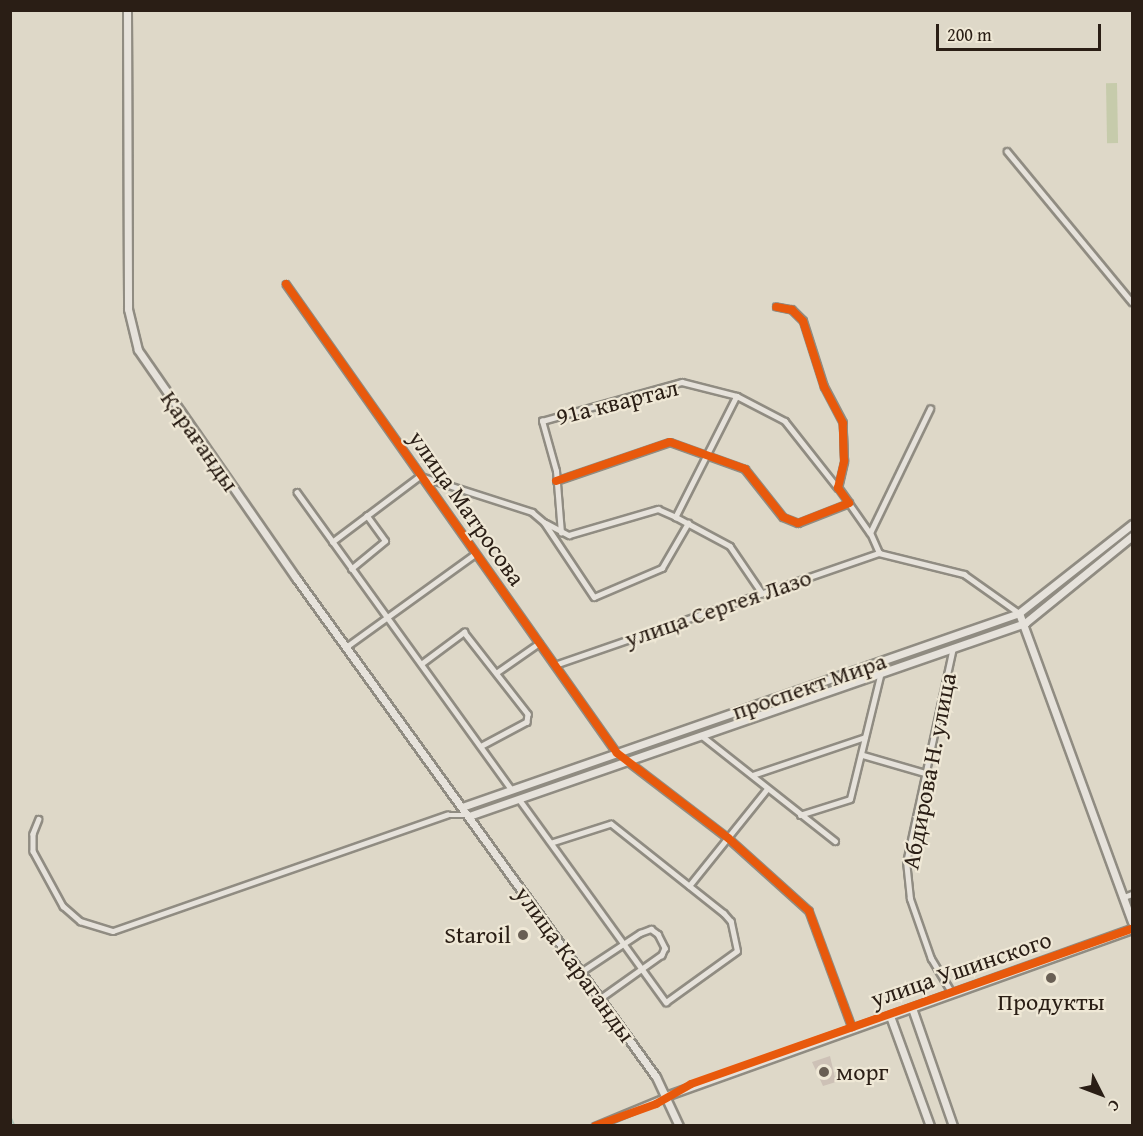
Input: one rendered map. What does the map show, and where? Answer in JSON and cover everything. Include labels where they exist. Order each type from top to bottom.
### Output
[{"type":"main road","name":"Қарағанды","points":[[127,10],[128,309],[133,337],[143,360],[462,807]]},
{"type":"main road","name":"проспект Мира","points":[[462,807],[1019,613],[1132,524]]},
{"type":"main road","name":"проспект Мира","points":[[469,816],[1025,623],[1132,536]]},
{"type":"main road","points":[[1019,613],[1025,623],[1132,922]]},
{"type":"main road","name":"улица Караганды","points":[[462,807],[668,1095],[679,1125]]},
{"type":"main road","name":"улица Ушинского","points":[[668,1095],[852,1027],[890,1016],[951,992],[1132,929]]},
{"type":"main road","points":[[912,1008],[953,1125]]},
{"type":"main road","points":[[890,1016],[930,1125]]},
{"type":"street","points":[[1007,151],[1132,302]]},
{"type":"street","name":"улица Матросова","points":[[286,284],[475,554],[539,643],[558,664],[617,753]]},
{"type":"street","points":[[776,307],[792,310],[803,321],[824,387],[843,423],[844,460],[838,488]]},
{"type":"street","name":"91а квартал","points":[[556,480],[542,421],[682,382],[737,396]]},
{"type":"street","points":[[676,517],[737,396],[785,421],[870,532],[879,553],[964,574],[1019,613]]},
{"type":"street","points":[[870,532],[930,409]]},
{"type":"street","points":[[561,533],[556,480],[670,442],[710,453],[745,469],[783,517],[798,523],[849,504]]},
{"type":"street","points":[[332,542],[420,476],[506,501],[561,533],[658,509],[730,546],[762,593]]},
{"type":"street","points":[[297,492],[512,790]]},
{"type":"street","points":[[351,569],[385,541],[367,516]]},
{"type":"street","points":[[544,522],[594,597],[662,568],[688,523]]},
{"type":"street","name":"улица Сергея Лазо","points":[[558,664],[879,553]]},
{"type":"street","points":[[346,647],[475,554]]},
{"type":"street","points":[[421,664],[464,632],[528,714],[527,722],[482,746]]},
{"type":"street","points":[[496,673],[539,643]]},
{"type":"street","name":"Абдирова Н. улица","points":[[951,992],[931,959],[908,888],[907,852],[953,648]]},
{"type":"street","points":[[800,815],[850,799],[863,755],[865,737],[881,672]]},
{"type":"street","points":[[701,735],[835,841]]},
{"type":"street","points":[[753,775],[865,737]]},
{"type":"street","points":[[617,753],[632,760],[728,837],[809,911],[852,1027]]},
{"type":"street","points":[[863,755],[925,772]]},
{"type":"street","points":[[689,886],[767,789]]},
{"type":"street","points":[[519,799],[666,1002],[737,951],[731,922],[611,824],[552,843]]},
{"type":"street","points":[[39,819],[33,834],[33,851],[63,906],[86,924],[113,931],[455,813],[462,807]]},
{"type":"street","points":[[455,813],[469,816]]},
{"type":"street","points":[[1124,897],[1132,894]]},
{"type":"street","points":[[581,972],[651,929],[658,933],[665,948],[643,970],[600,999]]},
{"type":"street","points":[[595,1125],[668,1095]]},
{"type":"green space","points":[[1106,83],[1117,83],[1118,143],[1107,143]]},
{"type":"building","name":"морг","points":[[830,1056],[836,1082],[823,1086],[812,1062]]},
{"type":"waterway","points":[[10,1115],[15,1126]]},
{"type":"cycle path","points":[[286,284],[617,753],[728,838],[809,911],[852,1027]]},
{"type":"cycle path","points":[[556,481],[670,442],[745,469],[783,517],[798,523],[849,503],[838,488],[844,461],[843,423],[824,387],[803,321],[792,310],[776,307]]},
{"type":"cycle path","points":[[595,1126],[656,1104],[691,1084],[1132,929]]},
{"type":"place","name":"Staroil","points":[[523,935]]},
{"type":"place","name":"Продукты","points":[[1051,978]]},
{"type":"place","name":"морг","points":[[824,1072]]}]
